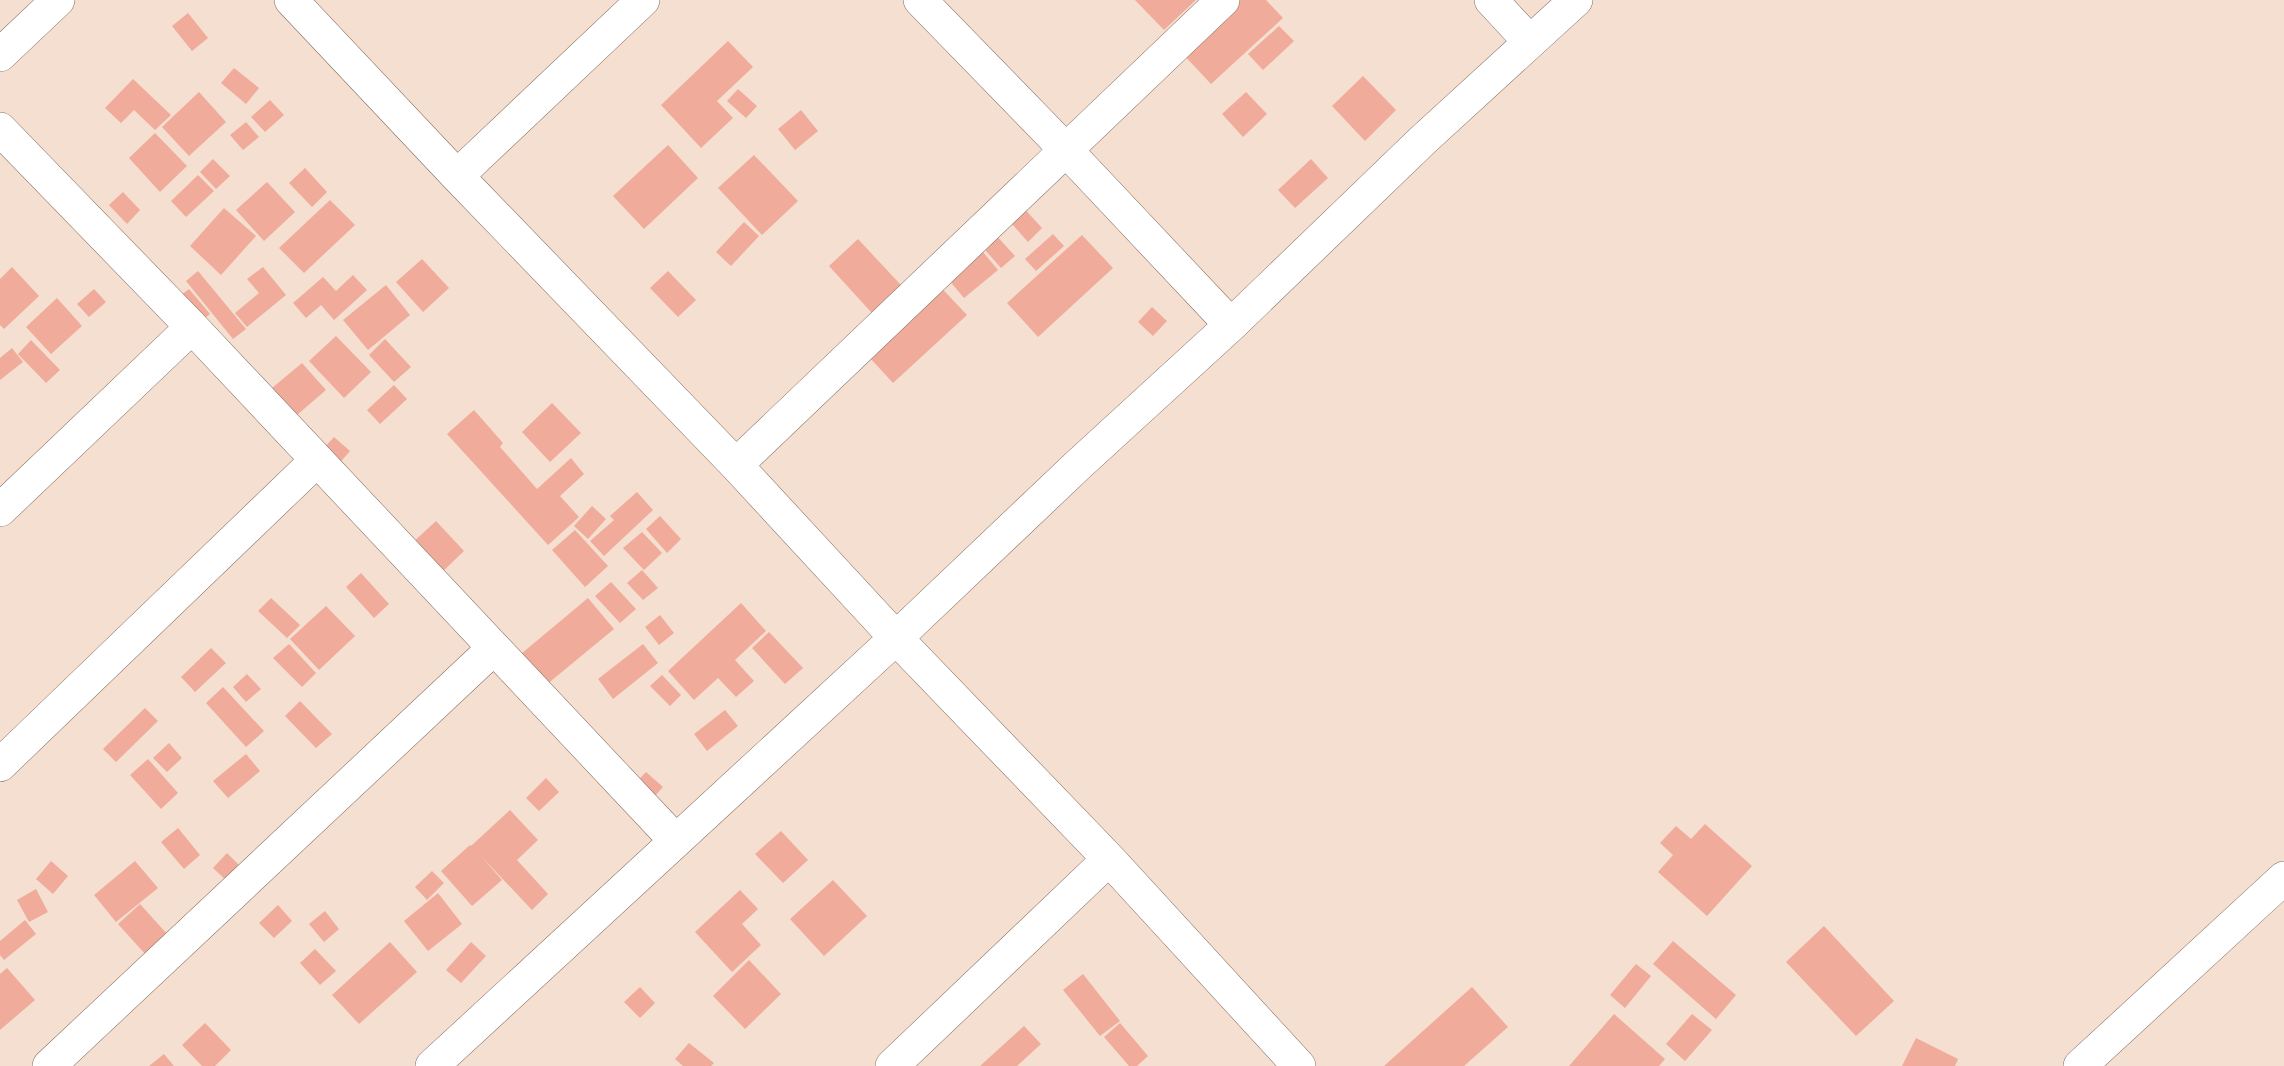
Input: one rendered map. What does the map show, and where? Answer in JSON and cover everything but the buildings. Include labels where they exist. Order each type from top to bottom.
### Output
[{"type":"street","points":[[0,55],[58,0]]},
{"type":"street","points":[[291,0],[736,465],[896,638],[1109,860],[1299,1066]]},
{"type":"street","points":[[457,176],[643,0]]},
{"type":"street","points":[[920,0],[1231,325]]},
{"type":"street","points":[[736,465],[1223,0]]},
{"type":"street","points":[[1491,0],[1530,42]]},
{"type":"street","points":[[432,1066],[896,638],[1231,325],[1423,140],[1576,0]]},
{"type":"street","points":[[0,129],[192,327],[675,840]]},
{"type":"street","points":[[0,510],[192,327]]},
{"type":"street","points":[[0,765],[317,460]]},
{"type":"street","points":[[49,1066],[494,648]]},
{"type":"street","points":[[892,1066],[1109,860]]},
{"type":"street","points":[[2080,1066],[2284,878]]}]
